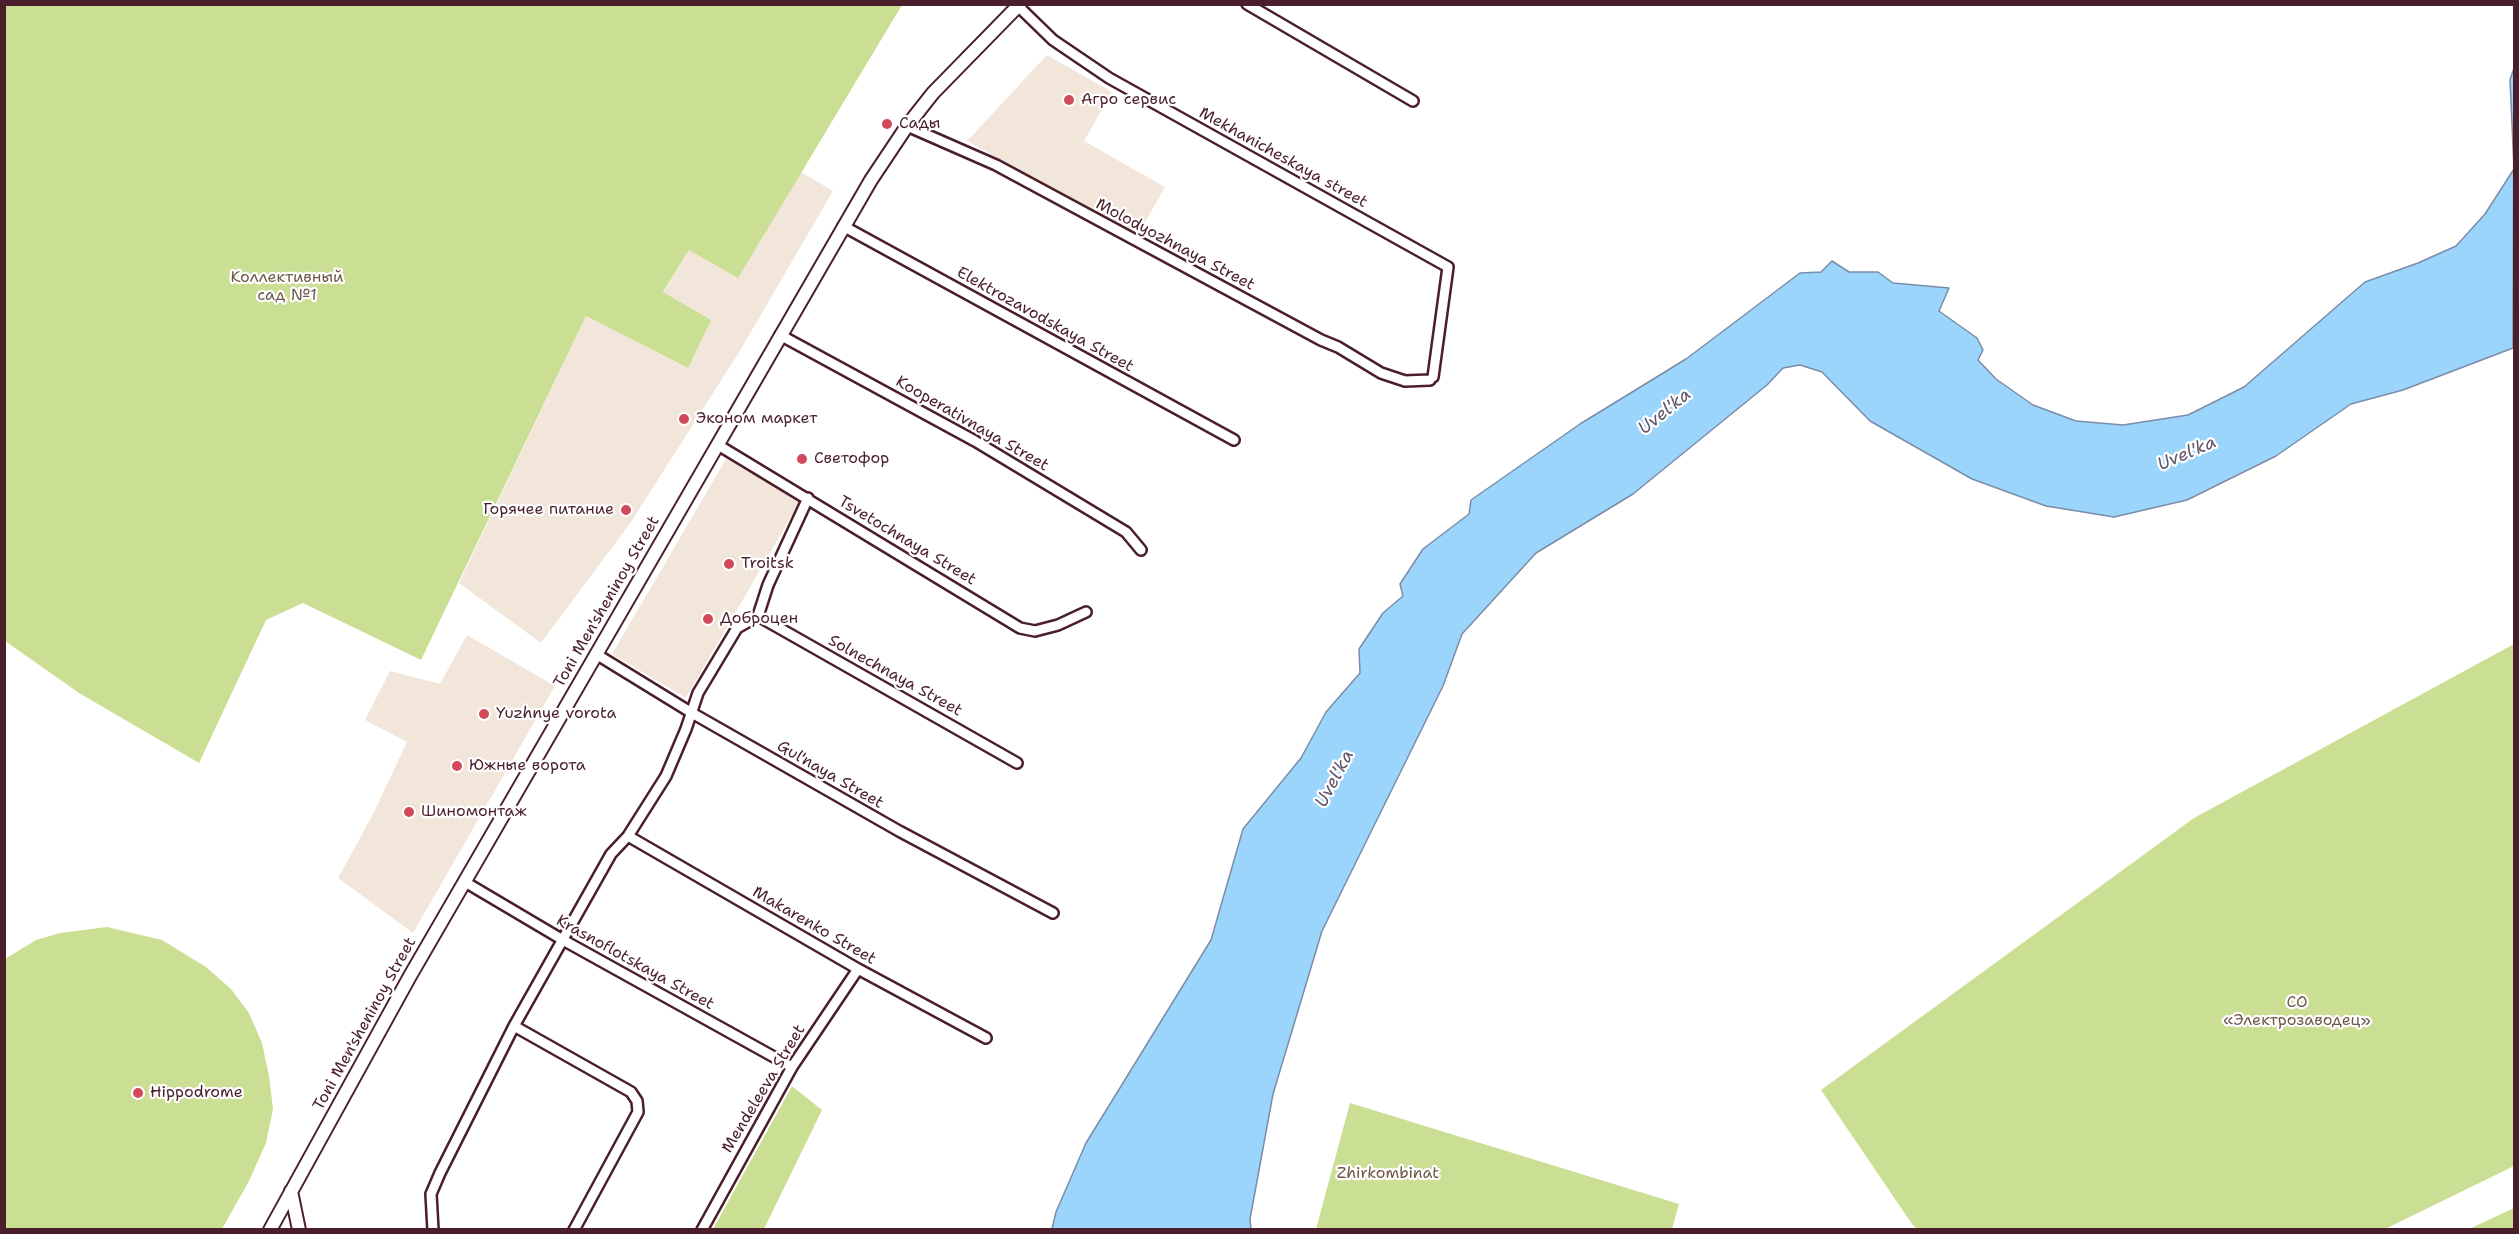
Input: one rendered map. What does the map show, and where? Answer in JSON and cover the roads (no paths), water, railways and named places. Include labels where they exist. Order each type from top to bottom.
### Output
[{"type":"main road","name":"Toni Men'sheninoy Street","points":[[270,1230],[465,882],[843,226],[907,126],[958,66],[1019,5]]},
{"type":"main road","points":[[291,1191],[298,1230]]},
{"type":"street","points":[[1247,4],[1413,101]]},
{"type":"street","name":"Mekhanicheskaya street","points":[[1019,5],[1053,40],[1109,78],[1448,267],[1432,378]]},
{"type":"street","name":"Molodyozhnaya Street","points":[[907,126],[996,165],[1321,340],[1338,347],[1381,373],[1405,381],[1432,378]]},
{"type":"street","name":"Elektrozavodskaya Street","points":[[843,226],[1234,440]]},
{"type":"street","name":"Kooperativnaya Street","points":[[780,335],[975,441],[1126,532],[1141,550]]},
{"type":"street","name":"Tsvetochnaya Street","points":[[718,445],[1020,628],[1035,631],[1058,625],[1086,612]]},
{"type":"street","points":[[432,1230],[431,1194],[514,1026],[611,854],[628,836],[666,776],[698,693],[737,628],[758,616],[768,585],[808,498]]},
{"type":"street","name":"Solnechnaya Street","points":[[758,616],[1017,763]]},
{"type":"street","name":"Gul'naya Street","points":[[596,654],[692,713],[899,831],[1053,913]]},
{"type":"street","name":"Makarenko Street","points":[[628,836],[858,969],[986,1038]]},
{"type":"street","name":"Krasnoflotskaya Street","points":[[465,882],[563,940],[792,1067]]},
{"type":"street","name":"Mendeleeva Street","points":[[702,1230],[792,1067],[858,969]]},
{"type":"street","points":[[514,1026],[631,1092],[637,1101],[638,1113],[574,1230]]},
{"type":"water","points":[[2514,68],[2514,162],[2510,80]]},
{"type":"water","name":"Uvel'ka","points":[[2514,170],[2513,348],[2403,390],[2351,404],[2276,456],[2187,500],[2114,517],[2046,506],[1972,479],[1870,421],[1822,372],[1800,365],[1783,368],[1767,385],[1633,494],[1536,553],[1462,634],[1443,686],[1322,931],[1273,1094],[1250,1219],[1251,1229],[1052,1229],[1056,1212],[1086,1143],[1211,940],[1243,829],[1301,758],[1326,712],[1360,673],[1359,649],[1383,613],[1403,596],[1400,584],[1423,549],[1469,514],[1471,500],[1580,424],[1686,359],[1800,273],[1821,272],[1832,261],[1849,272],[1878,272],[1893,283],[1949,288],[1939,311],[1977,338],[1983,350],[1978,360],[1996,379],[2033,405],[2076,421],[2123,425],[2188,415],[2244,387],[2365,282],[2418,263],[2456,246],[2485,214]]},
{"type":"place","name":"Агро сервис","points":[[1069,100]]},
{"type":"place","name":"Сады","points":[[887,124]]},
{"type":"place","name":"Эконом маркет","points":[[684,419]]},
{"type":"place","name":"Светофор","points":[[802,459]]},
{"type":"place","name":"Горячее питание","points":[[626,510]]},
{"type":"place","name":"Troitsk","points":[[729,564]]},
{"type":"place","name":"Доброцен","points":[[708,619]]},
{"type":"place","name":"Yuzhnye vorota","points":[[484,714]]},
{"type":"place","name":"Южные ворота","points":[[457,766]]},
{"type":"place","name":"Шиномонтаж","points":[[409,812]]},
{"type":"place","name":"Hippodrome","points":[[138,1093]]},
{"type":"park label","name":"Коллективный сад №1","points":[[287,287]]},
{"type":"park label","name":"СО «Электрозаводец»","points":[[2297,1012]]},
{"type":"park label","name":"Zhirkombinat","points":[[1388,1174]]}]
